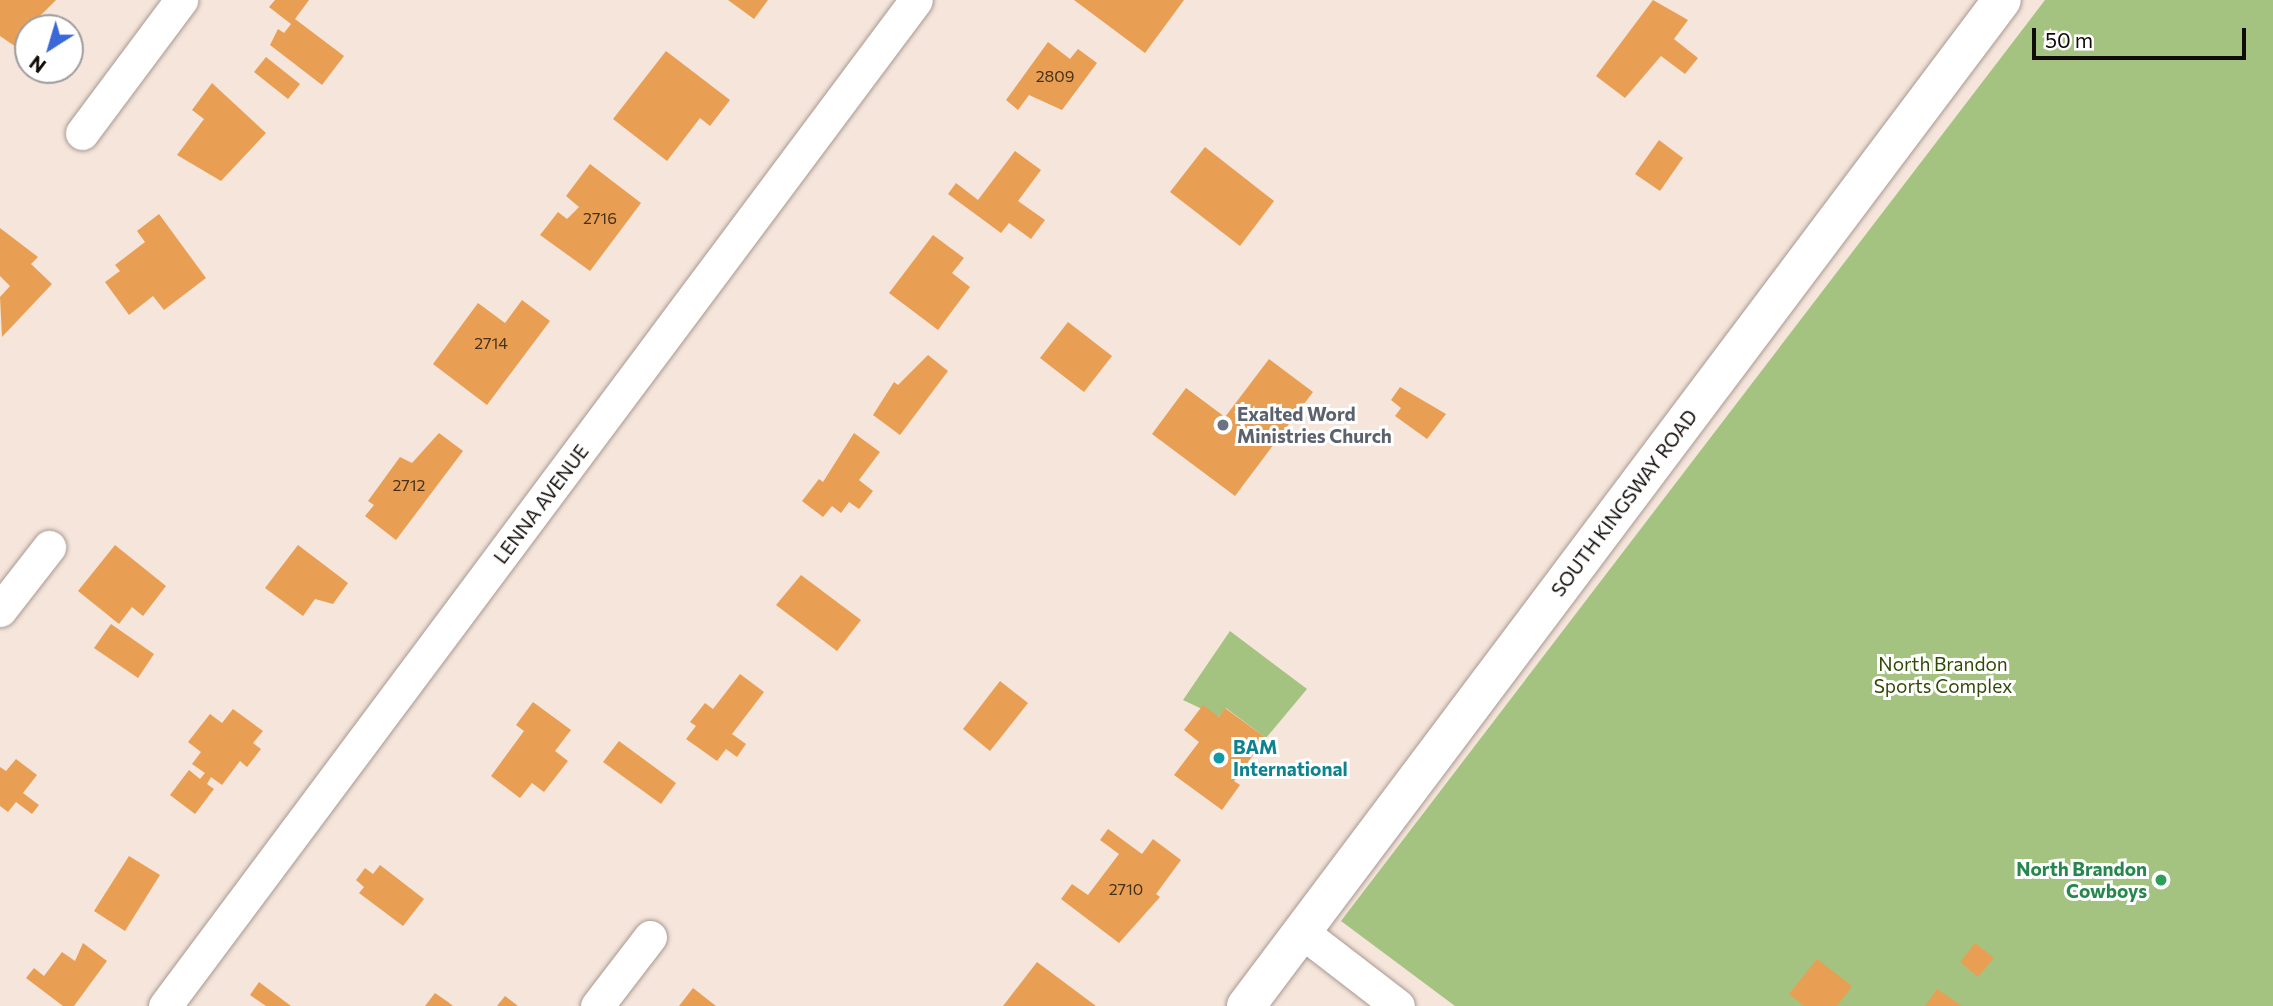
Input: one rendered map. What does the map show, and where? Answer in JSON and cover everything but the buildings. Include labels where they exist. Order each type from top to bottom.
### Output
[{"type":"street","points":[[82,133],[181,0]]},
{"type":"street","name":"LENNA AVENUE","points":[[165,1006],[916,0]]},
{"type":"street","name":"SOUTH KINGSWAY ROAD","points":[[1246,1006],[2002,0]]},
{"type":"street","points":[[0,610],[49,547]]},
{"type":"street","points":[[1302,932],[1398,1006]]},
{"type":"street","points":[[597,1006],[650,937]]},
{"type":"green space","name":"North Brandon Sports Complex","points":[[2045,0],[2273,0],[2273,1006],[1455,1006],[1341,921]]},
{"type":"green space","points":[[1230,631],[1307,689],[1266,738],[1226,708],[1219,717],[1183,700]]},
{"type":"place","name":"Exalted Word Ministries Church","points":[[1223,425]]},
{"type":"place","name":"BAM International","points":[[1219,758]]},
{"type":"place","name":"North Brandon Cowboys","points":[[2161,880]]}]
